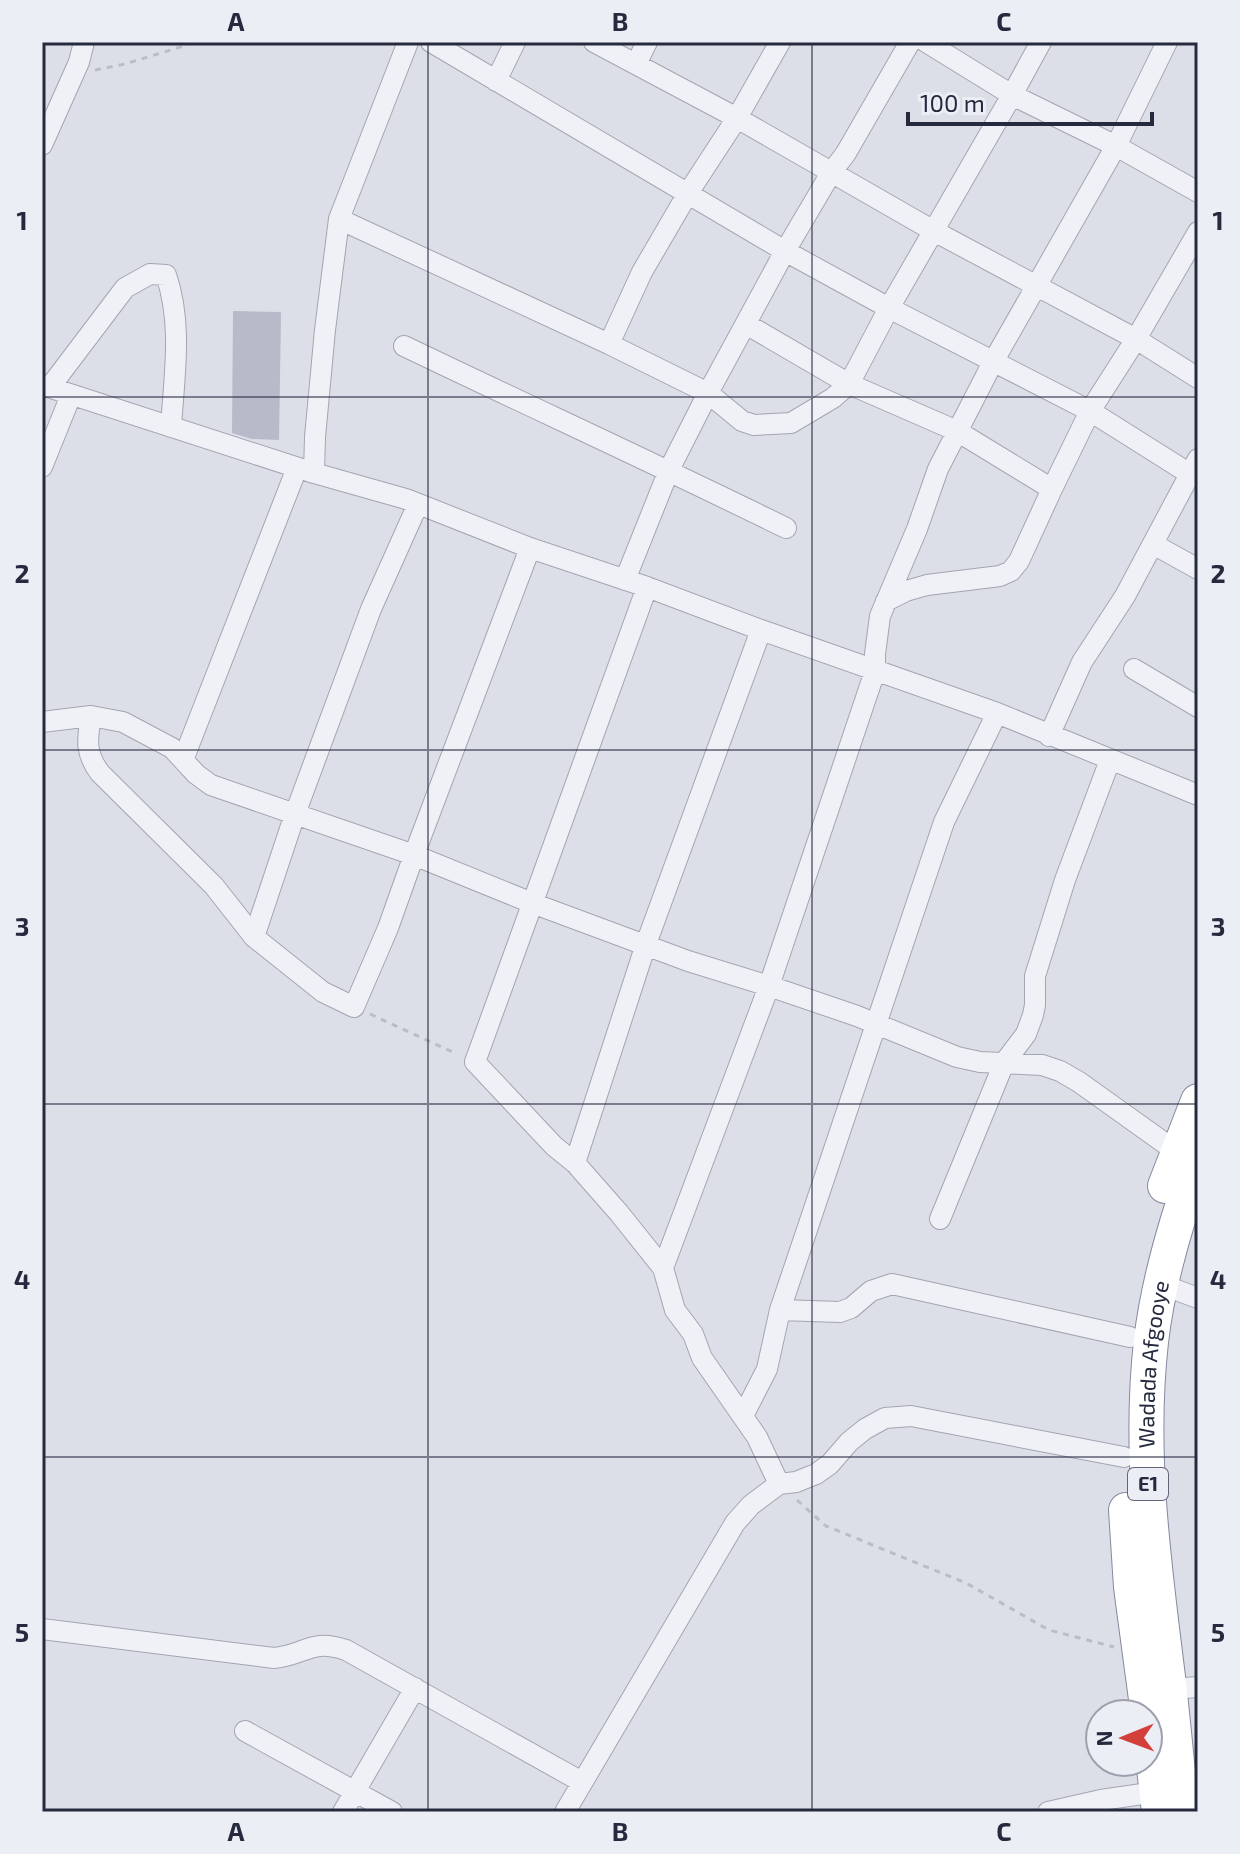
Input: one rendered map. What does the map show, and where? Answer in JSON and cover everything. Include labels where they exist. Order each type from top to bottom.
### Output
[{"type":"highway","name":"Wadada Afgooye","points":[[1175,1803],[1146,1442],[1151,1341],[1198,1101]]},
{"type":"highway","name":"Wadada Afgooye","points":[[1166,1702],[1140,1653],[1131,1587],[1124,1399],[1130,1337],[1158,1208],[1188,1156]]},
{"type":"street","points":[[42,145],[84,42]]},
{"type":"street","points":[[183,760],[305,470],[315,437],[339,219],[408,42]]},
{"type":"street","points":[[431,42],[785,251],[1194,467],[1125,596],[1082,662],[1049,736]]},
{"type":"street","points":[[496,81],[515,42]]},
{"type":"street","points":[[594,42],[737,118],[932,230],[1136,339],[1198,378]]},
{"type":"street","points":[[636,64],[647,42]]},
{"type":"street","points":[[609,344],[642,272],[780,42]]},
{"type":"street","points":[[625,580],[669,470],[708,393],[785,251],[910,42]]},
{"type":"street","points":[[926,42],[1012,95],[1116,146],[1198,192]]},
{"type":"street","points":[[339,219],[708,393],[742,421],[754,425],[791,423],[833,398],[849,384],[932,230],[1041,42]]},
{"type":"street","points":[[663,1268],[769,986],[875,671],[880,616],[917,529],[938,469],[993,362],[1116,146],[1167,42]]},
{"type":"street","points":[[886,601],[927,585],[1000,576],[1011,571],[1019,561],[1090,411],[1198,232]]},
{"type":"street","points":[[171,427],[176,330],[172,293],[166,275],[150,274],[125,288],[46,386],[71,395],[305,470],[406,499],[530,548],[997,713],[1198,795]]},
{"type":"street","points":[[746,324],[849,384],[957,431],[1052,489]]},
{"type":"street","points":[[404,346],[786,528]]},
{"type":"street","points":[[42,467],[71,395]]},
{"type":"street","points":[[254,937],[295,814],[371,609],[418,504]]},
{"type":"street","points":[[1153,544],[1198,569]]},
{"type":"street","points":[[91,716],[87,740],[91,762],[108,781],[214,886],[254,937],[323,992],[354,1007],[388,928],[530,548]]},
{"type":"street","points":[[647,587],[475,1062],[554,1146],[575,1163],[663,1268],[675,1310],[693,1334],[702,1358],[757,1437],[779,1484]]},
{"type":"street","points":[[575,1163],[646,944],[761,630]]},
{"type":"street","points":[[1134,669],[1198,707]]},
{"type":"street","points":[[743,1416],[767,1369],[780,1310],[944,822],[997,713]]},
{"type":"street","points":[[42,722],[91,716],[123,722],[172,748],[211,785],[414,855],[532,903],[688,961],[875,1024],[957,1057],[980,1062],[1042,1065],[1060,1071],[1188,1156]]},
{"type":"street","points":[[940,1219],[1004,1063],[1026,1034],[1035,1005],[1035,976],[1065,880],[1110,760]]},
{"type":"street","points":[[780,1310],[840,1312],[851,1308],[871,1291],[892,1284],[1130,1337]]},
{"type":"street","points":[[1160,1284],[1198,1298]]},
{"type":"street","points":[[565,1812],[735,1523],[751,1505],[779,1484],[796,1482],[830,1464],[865,1429],[885,1418],[911,1416],[1124,1457]]},
{"type":"street","points":[[42,1629],[274,1658],[286,1657],[314,1645],[331,1645],[346,1650],[582,1782]]},
{"type":"street","points":[[343,1812],[415,1688]]},
{"type":"street","points":[[245,1731],[392,1812]]},
{"type":"street","points":[[1048,1812],[1101,1800],[1175,1803]]},
{"type":"path","points":[[73,74],[125,64],[190,42]]},
{"type":"path","points":[[354,1007],[475,1062]]},
{"type":"path","points":[[779,1484],[826,1526],[966,1583],[1049,1630],[1140,1653]]},
{"type":"building","points":[[233,311],[281,312],[279,440],[252,439],[232,433]]}]
